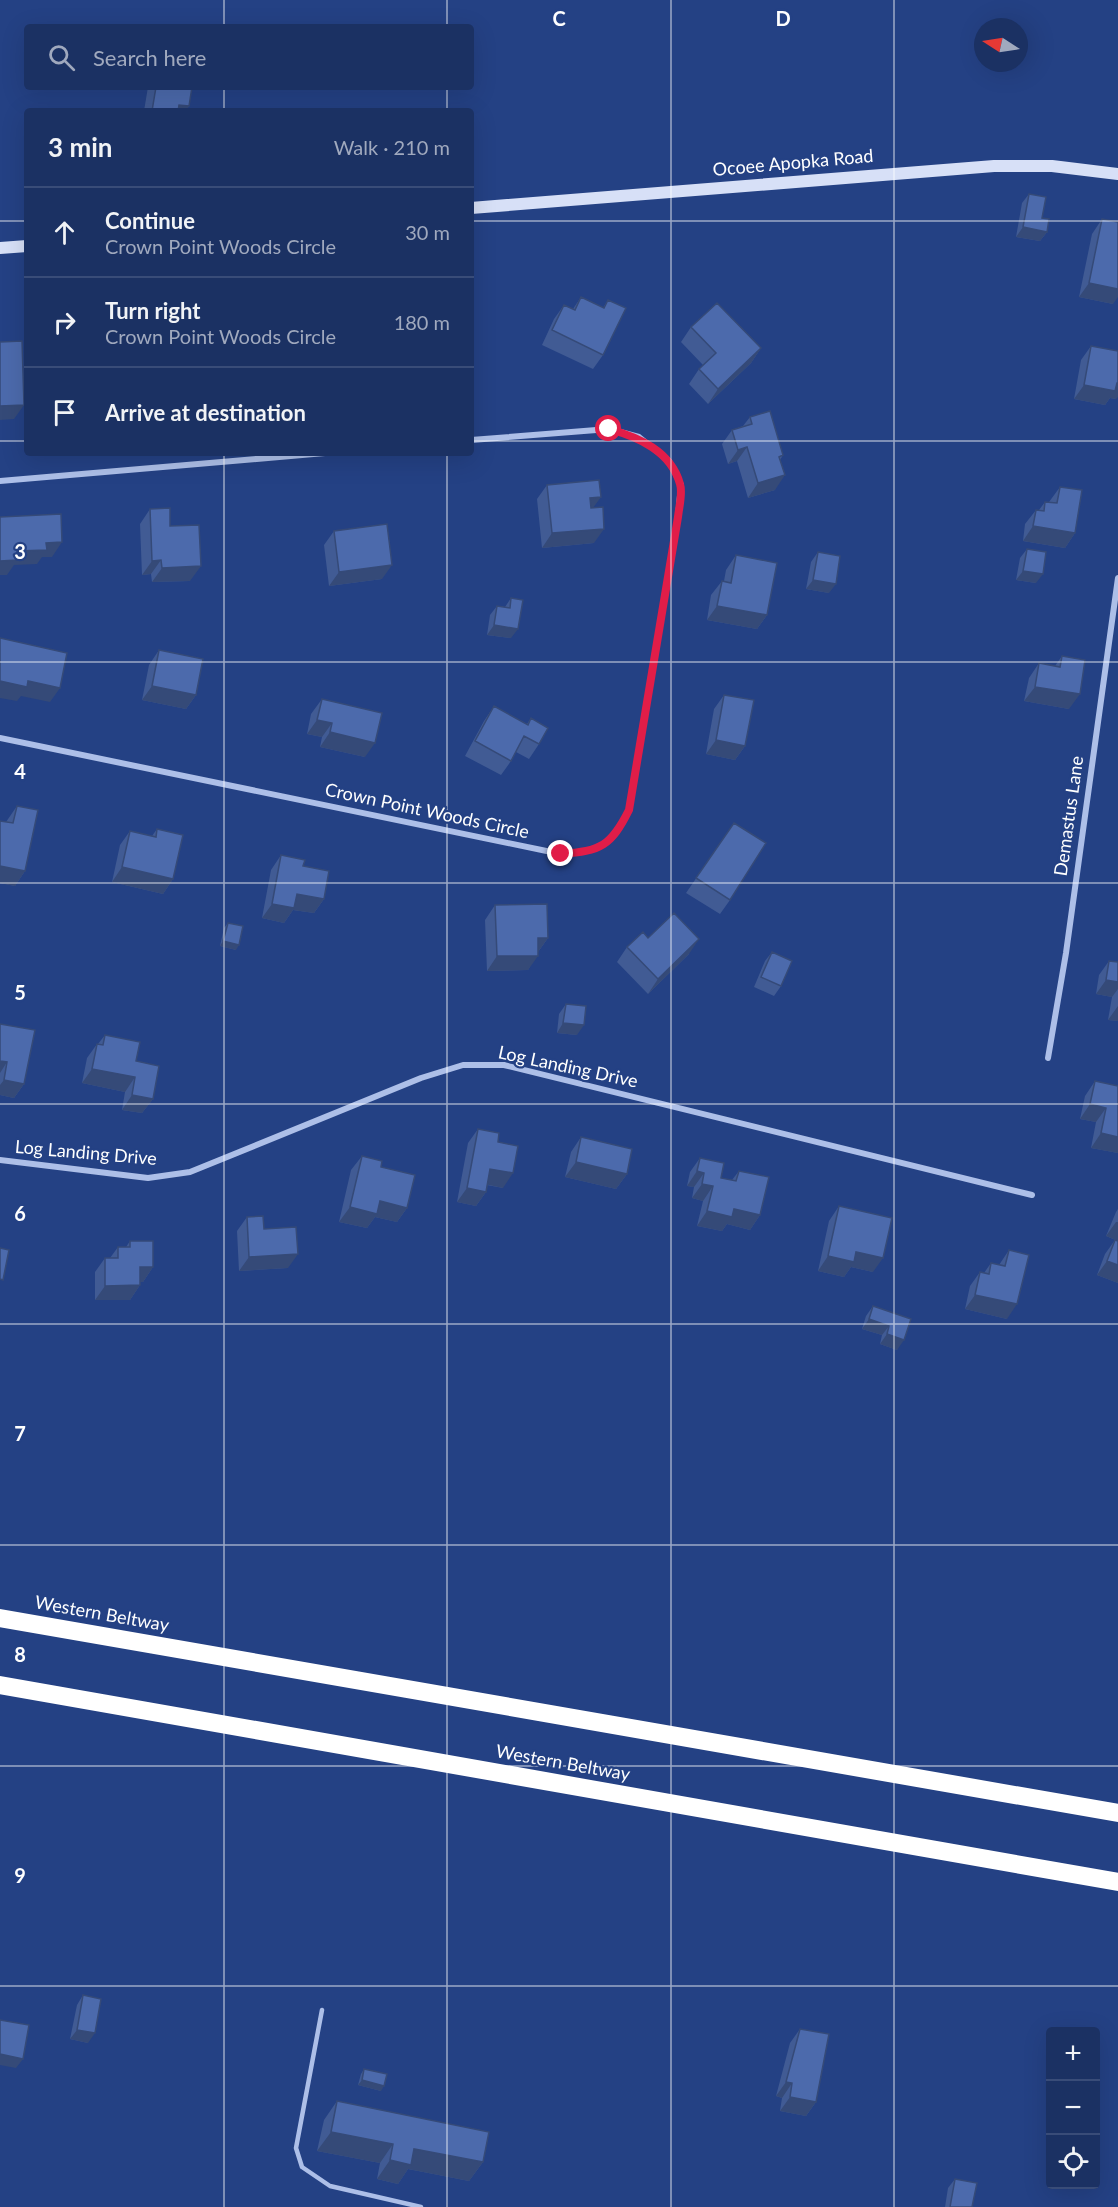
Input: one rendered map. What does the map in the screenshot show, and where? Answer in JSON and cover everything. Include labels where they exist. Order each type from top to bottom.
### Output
[{"type":"highway","name":"Western Beltway","points":[[0,1618],[1118,1813]]},
{"type":"highway","name":"Western Beltway","points":[[0,1685],[1118,1882]]},
{"type":"main road","name":"Ocoee Apopka Road","points":[[474,208],[994,166],[1052,166],[1118,174]]},
{"type":"main road","points":[[0,248],[24,246]]},
{"type":"street","name":"Crown Point Woods Circle","points":[[0,738],[561,854],[592,852],[618,833],[629,810],[678,517],[681,485],[669,461],[639,437],[609,429],[474,440]]},
{"type":"street","points":[[0,481],[290,456]]},
{"type":"street","name":"Demastus Lane","points":[[1048,1058],[1066,953],[1118,578]]},
{"type":"street","name":"Log Landing Drive","points":[[0,1160],[148,1178],[190,1172],[421,1078],[463,1065],[504,1065],[1032,1195]]},
{"type":"lane","points":[[322,2010],[296,2148],[302,2167],[330,2186],[421,2207]]},
{"type":"building","points":[[156,90],[192,90],[189,106],[152,108]]},
{"type":"building","points":[[1029,194],[1046,197],[1042,218],[1049,219],[1047,232],[1023,227]]},
{"type":"building","points":[[1102,219],[1118,222],[1118,289],[1089,283]]},
{"type":"building","points":[[581,297],[604,308],[608,300],[626,308],[603,355],[552,330],[564,305],[575,310]]},
{"type":"building","points":[[717,303],[761,348],[718,389],[699,369],[716,353],[691,327]]},
{"type":"building","points":[[22,341],[24,405],[0,406],[0,342]]},
{"type":"building","points":[[1091,346],[1118,351],[1118,383],[1115,391],[1084,385]]},
{"type":"building","points":[[770,411],[783,455],[779,457],[785,475],[758,483],[747,447],[738,450],[732,430],[752,424],[750,417]]},
{"type":"building","points":[[599,480],[601,497],[590,498],[591,508],[603,507],[604,529],[552,533],[547,485]]},
{"type":"building","points":[[1060,487],[1082,490],[1075,533],[1033,526],[1036,510],[1044,511],[1045,502],[1057,503]]},
{"type":"building","points":[[170,508],[170,526],[199,525],[201,566],[162,568],[161,560],[152,561],[150,509]]},
{"type":"building","points":[[61,514],[62,542],[46,543],[47,550],[17,551],[17,560],[0,561],[0,517]]},
{"type":"building","points":[[387,524],[392,565],[339,572],[334,531]]},
{"type":"building","points":[[1027,549],[1046,552],[1043,574],[1023,571]]},
{"type":"building","points":[[818,552],[840,556],[836,584],[813,580]]},
{"type":"building","points":[[736,555],[777,563],[767,615],[717,606],[722,581],[731,583]]},
{"type":"building","points":[[511,598],[523,600],[518,629],[494,625],[497,606],[510,608]]},
{"type":"building","points":[[0,638],[67,653],[60,688],[28,681],[27,687],[0,681]]},
{"type":"building","points":[[159,650],[203,659],[196,695],[152,686]]},
{"type":"building","points":[[1062,656],[1085,660],[1080,694],[1035,687],[1039,663],[1060,667]]},
{"type":"building","points":[[724,695],[754,700],[745,746],[716,740]]},
{"type":"building","points":[[322,699],[382,713],[375,743],[330,732],[332,723],[317,720]]},
{"type":"building","points":[[494,706],[528,725],[531,718],[548,728],[539,744],[524,736],[511,761],[475,741]]},
{"type":"building","points":[[17,806],[38,810],[25,871],[0,866],[0,821],[13,823]]},
{"type":"building","points":[[734,823],[766,843],[730,900],[696,878]]},
{"type":"building","points":[[157,829],[183,835],[173,879],[122,867],[130,831],[156,837]]},
{"type":"building","points":[[281,855],[305,860],[303,866],[329,871],[324,899],[297,894],[294,908],[272,904]]},
{"type":"building","points":[[547,904],[548,938],[538,938],[538,956],[497,956],[495,905]]},
{"type":"building","points":[[674,913],[699,939],[658,979],[627,947],[643,932],[648,938]]},
{"type":"building","points":[[228,923],[243,926],[239,945],[223,941]]},
{"type":"building","points":[[772,952],[792,961],[781,986],[761,977]]},
{"type":"building","points":[[1109,961],[1118,962],[1118,982],[1106,980]]},
{"type":"building","points":[[566,1004],[586,1006],[584,1025],[563,1023]]},
{"type":"building","points":[[0,1024],[35,1030],[24,1084],[4,1080],[7,1062],[0,1061]]},
{"type":"building","points":[[105,1035],[140,1042],[136,1061],[159,1066],[153,1099],[132,1095],[135,1077],[92,1069],[97,1044],[103,1045]]},
{"type":"building","points":[[1095,1081],[1118,1086],[1118,1137],[1101,1133],[1106,1108],[1090,1104]]},
{"type":"building","points":[[478,1129],[499,1133],[498,1142],[518,1146],[513,1173],[490,1169],[486,1192],[467,1188]]},
{"type":"building","points":[[581,1137],[632,1149],[627,1174],[576,1162]]},
{"type":"building","points":[[362,1156],[382,1161],[381,1167],[415,1175],[407,1208],[380,1201],[377,1214],[350,1207]]},
{"type":"building","points":[[700,1158],[724,1163],[721,1178],[736,1181],[739,1171],[769,1177],[760,1215],[734,1209],[732,1217],[707,1211],[713,1186],[702,1184],[704,1173],[697,1171]]},
{"type":"building","points":[[839,1206],[892,1218],[883,1258],[856,1252],[854,1262],[828,1256]]},
{"type":"building","points":[[263,1216],[264,1229],[296,1227],[298,1254],[249,1257],[247,1217]]},
{"type":"building","points":[[1115,1240],[1118,1241],[1118,1265],[1107,1261]]},
{"type":"building","points":[[130,1241],[153,1241],[153,1267],[140,1267],[140,1285],[105,1286],[105,1258],[118,1258],[118,1247],[130,1247]]},
{"type":"building","points":[[0,1248],[9,1250],[3,1280],[0,1279]]},
{"type":"building","points":[[1009,1250],[1029,1255],[1017,1304],[975,1295],[980,1272],[989,1274],[991,1263],[1005,1266]]},
{"type":"building","points":[[873,1306],[911,1319],[904,1340],[887,1334],[889,1326],[869,1319]]},
{"type":"building","points":[[83,1995],[101,1999],[95,2033],[77,2030]]},
{"type":"building","points":[[0,2020],[29,2025],[23,2059],[0,2054]]},
{"type":"building","points":[[800,2029],[829,2034],[816,2102],[790,2097],[792,2083],[786,2082]]},
{"type":"building","points":[[364,2069],[387,2074],[384,2086],[362,2080]]},
{"type":"building","points":[[337,2101],[489,2132],[483,2162],[414,2149],[411,2165],[390,2160],[393,2144],[331,2132]]},
{"type":"building","points":[[955,2179],[977,2183],[972,2207],[950,2207]]},
{"type":"route","points":[[561,854],[592,852],[618,833],[629,810],[678,517],[681,485],[669,461],[639,437],[609,429]]}]
